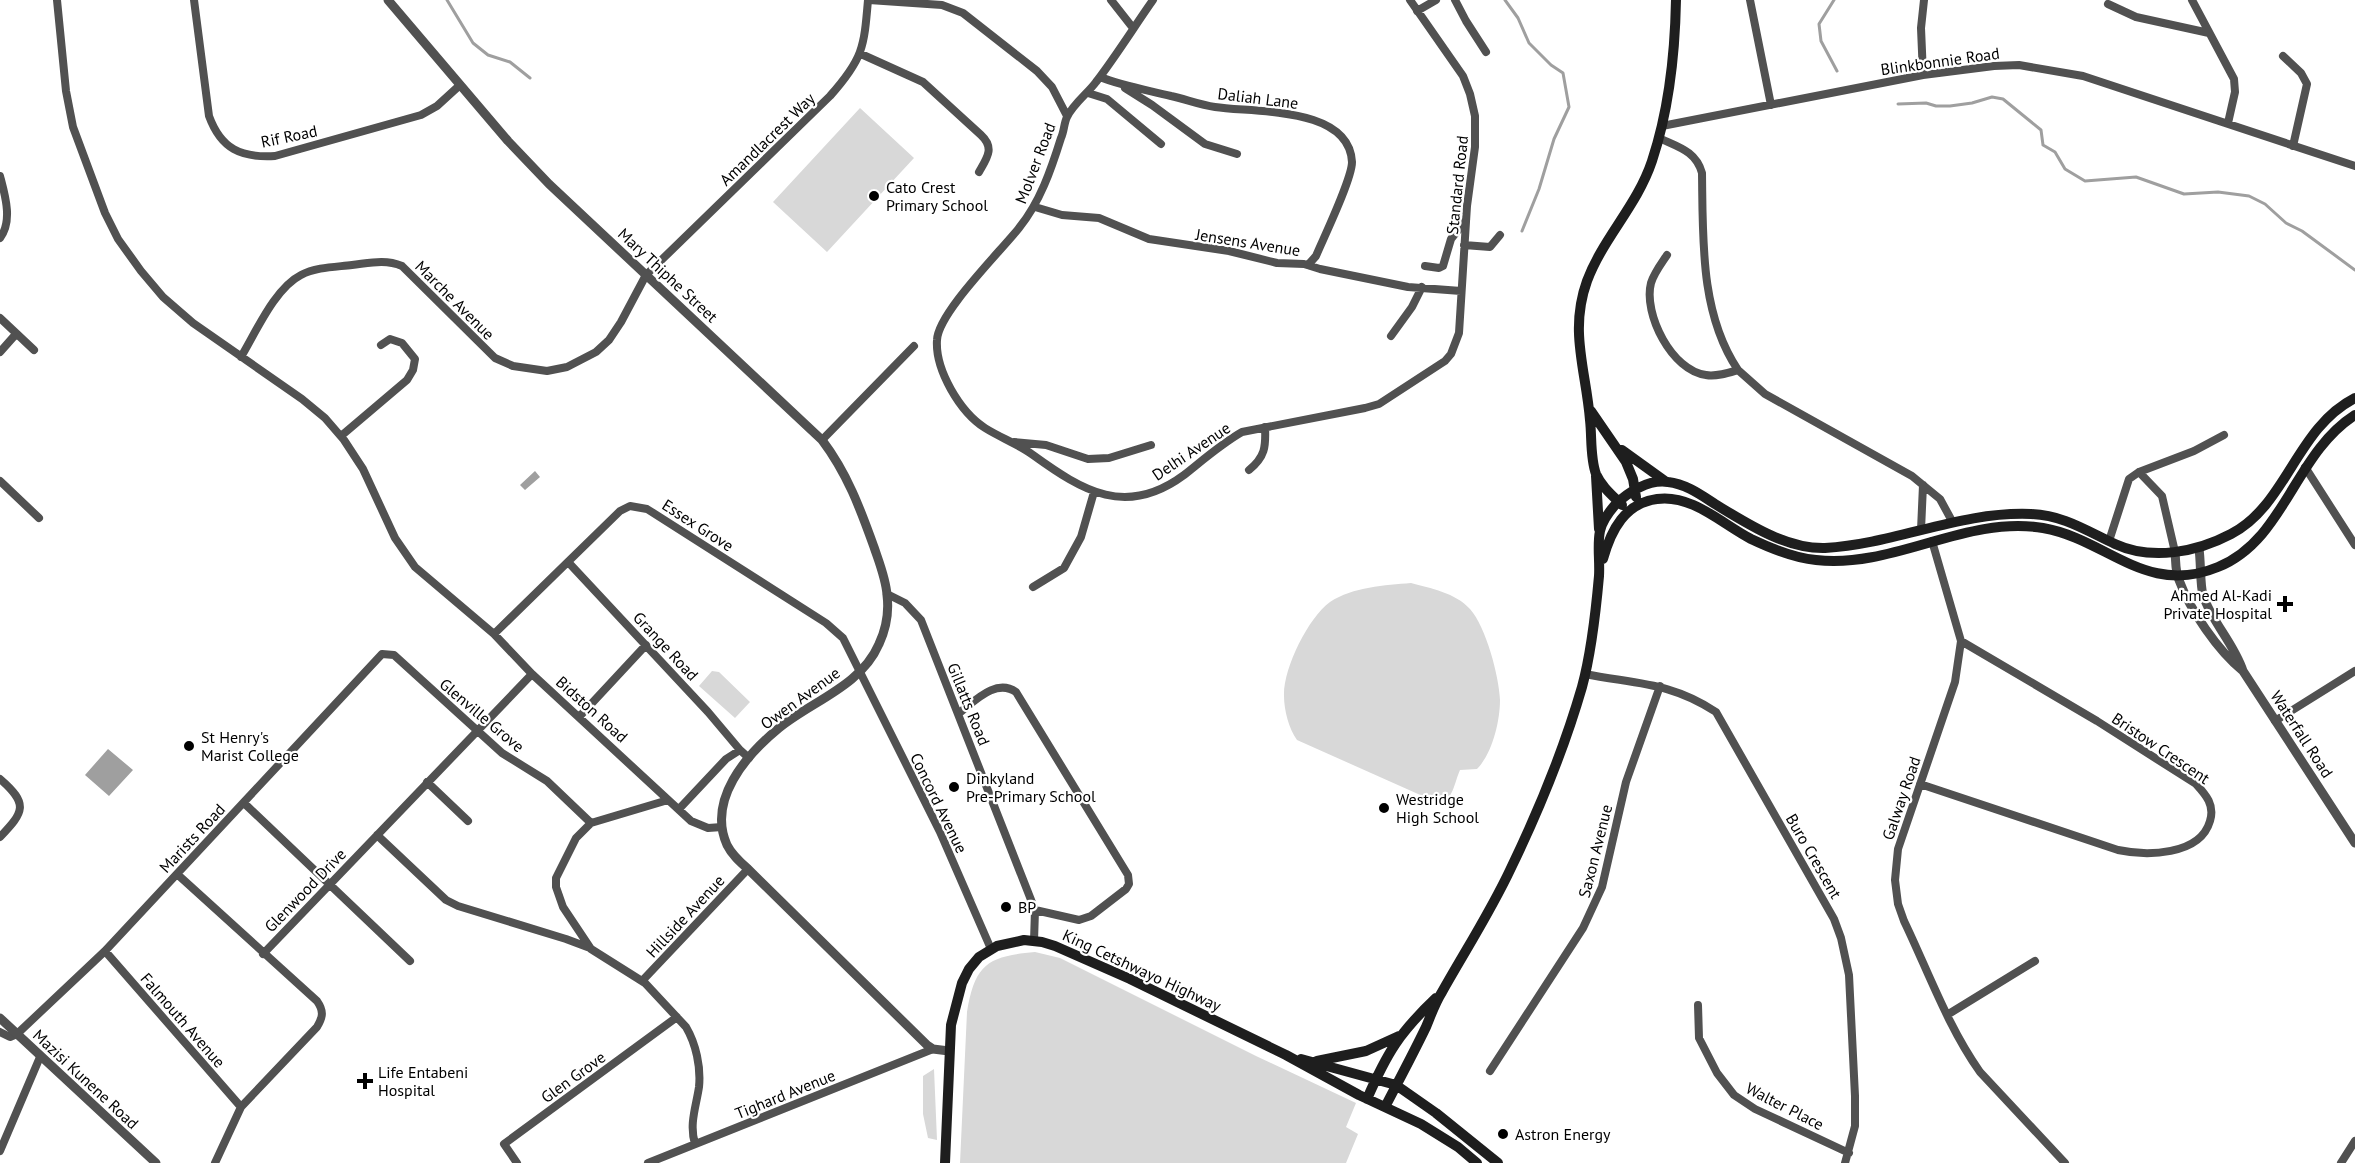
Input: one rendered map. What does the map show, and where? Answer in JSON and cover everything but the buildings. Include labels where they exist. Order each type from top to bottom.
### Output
[{"type":"main road","points":[[1385,1107],[1441,994],[1511,868],[1545,790],[1585,674],[1599,573],[1600,532],[1588,405],[1578,344],[1583,298],[1596,261],[1643,184],[1659,138],[1670,80],[1676,0]]},
{"type":"main road","points":[[1614,445],[1665,481],[1692,490],[1760,530],[1815,548],[1850,546],[1952,521],[2010,514],[2050,516],[2139,551],[2175,552],[2199,549],[2234,533],[2250,520],[2271,498],[2314,431],[2345,403],[2355,398]]},
{"type":"main road","points":[[1588,405],[1630,471],[1635,490],[1633,508]]},
{"type":"main road","points":[[1599,573],[1610,538],[1619,521],[1633,508],[1658,499],[1681,499],[1750,538],[1777,550],[1815,560],[1878,556],[1976,530],[1998,527],[2041,528],[2074,537],[2145,571],[2177,577],[2202,572],[2218,567],[2252,546],[2266,530],[2320,445],[2334,430],[2355,415]]},
{"type":"main road","points":[[1595,472],[1607,491],[1619,502],[1633,508]]},
{"type":"main road","points":[[1600,532],[1608,514],[1619,502],[1635,490],[1651,483],[1665,481]]},
{"type":"main road","name":"King Cetshwayo Highway","points":[[945,1163],[951,1025],[962,983],[974,962],[991,949],[1012,942],[1034,941],[1055,946],[1286,1055],[1367,1099],[1435,1132],[1478,1163]]},
{"type":"main road","points":[[1367,1099],[1399,1036],[1441,994]]},
{"type":"main road","points":[[1311,1062],[1366,1051],[1399,1036]]},
{"type":"main road","name":"King Cetshwayo Highway","points":[[1286,1055],[1396,1085],[1436,1113],[1498,1163]]},
{"type":"street","name":"Bidston Road","points":[[57,0],[66,91],[73,127],[105,213],[118,238],[141,272],[193,323],[326,418],[363,469],[395,538],[415,567],[494,634],[532,674],[668,800],[698,825],[708,828],[722,827]]},
{"type":"street","name":"Rif Road","points":[[194,0],[209,116],[214,130],[224,143],[238,152],[257,157],[275,156],[421,115],[437,106],[460,85]]},
{"type":"street","name":"Mary Thiphe Street","points":[[388,0],[549,184],[822,440],[852,487],[876,554],[887,594]]},
{"type":"street","name":"Amandlacrest Way","points":[[646,275],[851,73],[861,54],[868,0]]},
{"type":"street","points":[[868,0],[942,5],[963,13],[1037,71],[1052,87],[1067,116]]},
{"type":"street","points":[[1112,0],[1133,28]]},
{"type":"street","name":"Molver Road","points":[[938,333],[943,319],[951,308],[1035,207],[1057,152],[1067,116],[1100,77],[1153,0]]},
{"type":"street","name":"Standard Road","points":[[1410,0],[1459,70],[1470,94],[1477,132],[1466,220],[1459,333],[1451,354]]},
{"type":"street","points":[[1417,10],[1436,0]]},
{"type":"street","points":[[1455,0],[1486,52]]},
{"type":"street","points":[[1750,0],[1771,105]]},
{"type":"street","points":[[1923,75],[1921,27],[1924,0]]},
{"type":"street","points":[[2192,0],[2234,79],[2235,92],[2228,123]]},
{"type":"street","points":[[2108,4],[2136,17],[2209,33]]},
{"type":"street","points":[[861,54],[922,82],[981,135],[989,145],[990,151],[979,172]]},
{"type":"street","points":[[2283,56],[2301,72],[2307,84],[2293,146]]},
{"type":"street","name":"Blinkbonnie Road","points":[[1662,126],[1923,75],[1994,66],[2042,68],[2084,76],[2355,166]]},
{"type":"street","name":"Daliah Lane","points":[[1100,77],[1121,86],[1139,88],[1213,107],[1288,114],[1313,119],[1344,139],[1352,163],[1316,256],[1308,265]]},
{"type":"street","points":[[1121,86],[1211,147],[1237,154]]},
{"type":"street","points":[[1088,93],[1107,99],[1161,144]]},
{"type":"street","points":[[1659,138],[1694,156],[1699,163],[1702,173],[1710,300],[1719,337],[1738,370],[1765,394],[1903,471],[1923,485],[1940,499],[1952,521]]},
{"type":"street","points":[[0,176],[7,211],[4,233],[0,238]]},
{"type":"street","name":"Jensens Avenue","points":[[1035,207],[1062,215],[1099,218],[1149,239],[1229,251],[1277,263],[1308,265],[1378,282],[1461,291]]},
{"type":"street","points":[[1425,266],[1439,268],[1443,266],[1451,239],[1466,220]]},
{"type":"street","points":[[1464,245],[1490,247],[1500,235]]},
{"type":"street","points":[[1667,255],[1652,282],[1650,299],[1659,331],[1671,352],[1689,369],[1705,375],[1738,370]]},
{"type":"street","name":"Marche Avenue","points":[[241,357],[279,294],[289,282],[303,274],[321,269],[379,261],[393,262],[402,266],[495,358],[513,366],[530,369],[547,370],[567,367],[583,361],[609,340],[646,275]]},
{"type":"street","points":[[1391,336],[1412,307],[1422,287]]},
{"type":"street","points":[[0,318],[34,350]]},
{"type":"street","name":"Delhi Avenue","points":[[938,333],[938,357],[955,393],[967,411],[983,427],[1013,442],[1080,487],[1120,498],[1162,489],[1242,432],[1372,407],[1438,366],[1451,354]]},
{"type":"street","points":[[0,352],[16,334]]},
{"type":"street","points":[[341,436],[407,380],[413,370],[415,359],[402,343],[390,339],[381,345]]},
{"type":"street","points":[[822,440],[914,346]]},
{"type":"street","points":[[1249,470],[1263,456],[1265,427]]},
{"type":"street","points":[[2109,541],[2126,484],[2139,472],[2194,451],[2224,435]]},
{"type":"street","points":[[1013,442],[1046,445],[1088,459],[1109,458],[1150,445]]},
{"type":"street","points":[[2305,467],[2355,545]]},
{"type":"street","points":[[2139,472],[2162,496],[2175,552]]},
{"type":"street","points":[[0,481],[39,518]]},
{"type":"street","points":[[1921,530],[1923,485]]},
{"type":"street","points":[[1033,587],[1064,568],[1082,537],[1094,492]]},
{"type":"street","name":"Essex Grove","points":[[494,634],[624,508],[638,506],[647,509],[826,623],[843,638],[860,671]]},
{"type":"street","name":"Galway Road","points":[[1932,541],[1961,641],[1955,682],[1898,849],[1895,880],[1898,904],[1947,1015],[1970,1058],[1980,1072],[2065,1163]]},
{"type":"street","name":"Waterfall Road","points":[[2199,549],[2204,598],[2236,652],[2243,671],[2355,843]]},
{"type":"street","name":"Waterfall Road","points":[[2175,552],[2177,577],[2190,603],[2230,661],[2243,671]]},
{"type":"street","name":"Grange Road","points":[[569,563],[740,750]]},
{"type":"street","name":"Owen Avenue","points":[[722,827],[725,795],[749,758],[778,729],[847,684],[878,647],[884,631],[887,594]]},
{"type":"street","name":"Gillatts Road","points":[[887,594],[905,603],[921,620],[1035,910],[1034,941]]},
{"type":"street","name":"Bristow Crescent","points":[[1920,784],[2118,850],[2134,853],[2146,854],[2185,847],[2196,842],[2210,825],[2211,806],[2207,796],[2196,784],[2097,721],[1961,641]]},
{"type":"street","points":[[579,717],[646,645]]},
{"type":"street","name":"Glenville Grove","points":[[382,654],[394,655],[476,731],[502,753],[547,781],[591,823]]},
{"type":"street","name":"Marists Road","points":[[16,1034],[105,951],[382,654]]},
{"type":"street","name":"Concord Avenue","points":[[860,671],[940,832],[991,949]]},
{"type":"street","points":[[2275,721],[2355,671]]},
{"type":"street","name":"Glenwood Drive","points":[[215,1163],[241,1107],[322,1019],[322,1010],[317,1002],[263,954],[532,674]]},
{"type":"street","name":"Buro Crescent","points":[[1585,674],[1660,686],[1695,698],[1716,712],[1834,919],[1846,958],[1851,994],[1855,1126],[1850,1152],[1845,1163]]},
{"type":"street","name":"Saxon Avenue","points":[[1490,1071],[1595,906],[1602,887],[1626,782],[1660,686]]},
{"type":"street","points":[[959,712],[994,688],[1006,687],[1016,692],[1128,875],[1129,884],[1126,889],[1084,919],[1072,920],[1035,910]]},
{"type":"street","points":[[679,809],[726,759],[740,750],[749,758]]},
{"type":"street","points":[[0,779],[20,801],[21,810],[15,821],[0,837]]},
{"type":"street","points":[[428,782],[468,821]]},
{"type":"street","points":[[591,949],[563,907],[556,887],[561,866],[571,846],[591,823],[668,800]]},
{"type":"street","points":[[244,803],[410,961]]},
{"type":"street","points":[[722,827],[733,854],[748,869],[933,1049],[949,1051]]},
{"type":"street","points":[[377,835],[441,896],[452,903],[591,949],[642,981],[677,1017],[691,1036],[699,1065],[699,1086],[692,1127],[695,1144]]},
{"type":"street","name":"Hillside Avenue","points":[[642,981],[748,869]]},
{"type":"street","points":[[177,874],[263,954]]},
{"type":"street","name":"Falmouth Avenue","points":[[105,951],[241,1107]]},
{"type":"street","points":[[1947,1015],[2035,961]]},
{"type":"street","name":"Walter Place","points":[[1698,1005],[1699,1038],[1717,1073],[1734,1095],[1755,1108],[1850,1152]]},
{"type":"street","name":"Glen Grove","points":[[517,1163],[504,1144],[677,1017]]},
{"type":"street","name":"Mazisi Kunene Road","points":[[0,1018],[154,1162]]},
{"type":"street","points":[[0,1032],[10,1037],[16,1034]]},
{"type":"street","name":"Tighard Avenue","points":[[648,1163],[933,1049]]},
{"type":"street","points":[[0,1151],[40,1057]]},
{"type":"street","points":[[2341,1163],[2355,1141]]},
{"type":"shaded area","points":[[860,108],[914,158],[827,252],[773,202]]},
{"type":"shaded area","points":[[535,471],[540,477],[525,490],[520,485]]},
{"type":"shaded area","points":[[1411,583],[1450,595],[1470,609],[1486,639],[1499,690],[1499,718],[1487,755],[1477,769],[1460,770],[1452,792],[1442,802],[1436,802],[1297,740],[1289,725],[1285,707],[1285,685],[1298,645],[1313,620],[1330,602],[1359,590]]},
{"type":"shaded area","points":[[712,671],[719,672],[750,702],[735,718],[699,686]]},
{"type":"shaded area","points":[[108,749],[133,770],[109,796],[85,775]]},
{"type":"shaded area","points":[[1035,952],[1060,958],[1356,1103],[1346,1127],[1358,1134],[1346,1163],[960,1163],[967,1012],[970,996],[980,973],[987,965],[1006,956]]},
{"type":"shaded area","points":[[934,1069],[937,1140],[928,1138],[923,1114],[923,1076]]},
{"type":"waterway","points":[[447,0],[473,43],[488,55],[510,62],[530,78]]},
{"type":"waterway","points":[[1505,0],[1518,18],[1529,43],[1551,65],[1563,73],[1569,107],[1554,139],[1539,189],[1522,231]]},
{"type":"waterway","points":[[1834,0],[1819,24],[1821,41],[1837,71]]},
{"type":"waterway","points":[[1898,104],[1926,103],[1950,106],[1992,97],[2003,99],[2041,130],[2043,145],[2055,152],[2065,169],[2085,181],[2136,177],[2184,194],[2218,192],[2249,196],[2265,204],[2286,223],[2302,231],[2355,270]]},
{"type":"place","name":"Cato Crest Primary School","points":[[874,196]]},
{"type":"place","name":"Ahmed Al-Kadi Private Hospital","points":[[2285,604]]},
{"type":"place","name":"St Henry's Marist College","points":[[189,746]]},
{"type":"place","name":"Dinkyland Pre-Primary School","points":[[954,787]]},
{"type":"place","name":"Westridge High School","points":[[1384,808]]},
{"type":"place","name":"BP","points":[[1006,907]]},
{"type":"place","name":"Life Entabeni Hospital","points":[[365,1081]]},
{"type":"place","name":"Astron Energy","points":[[1503,1134]]}]
